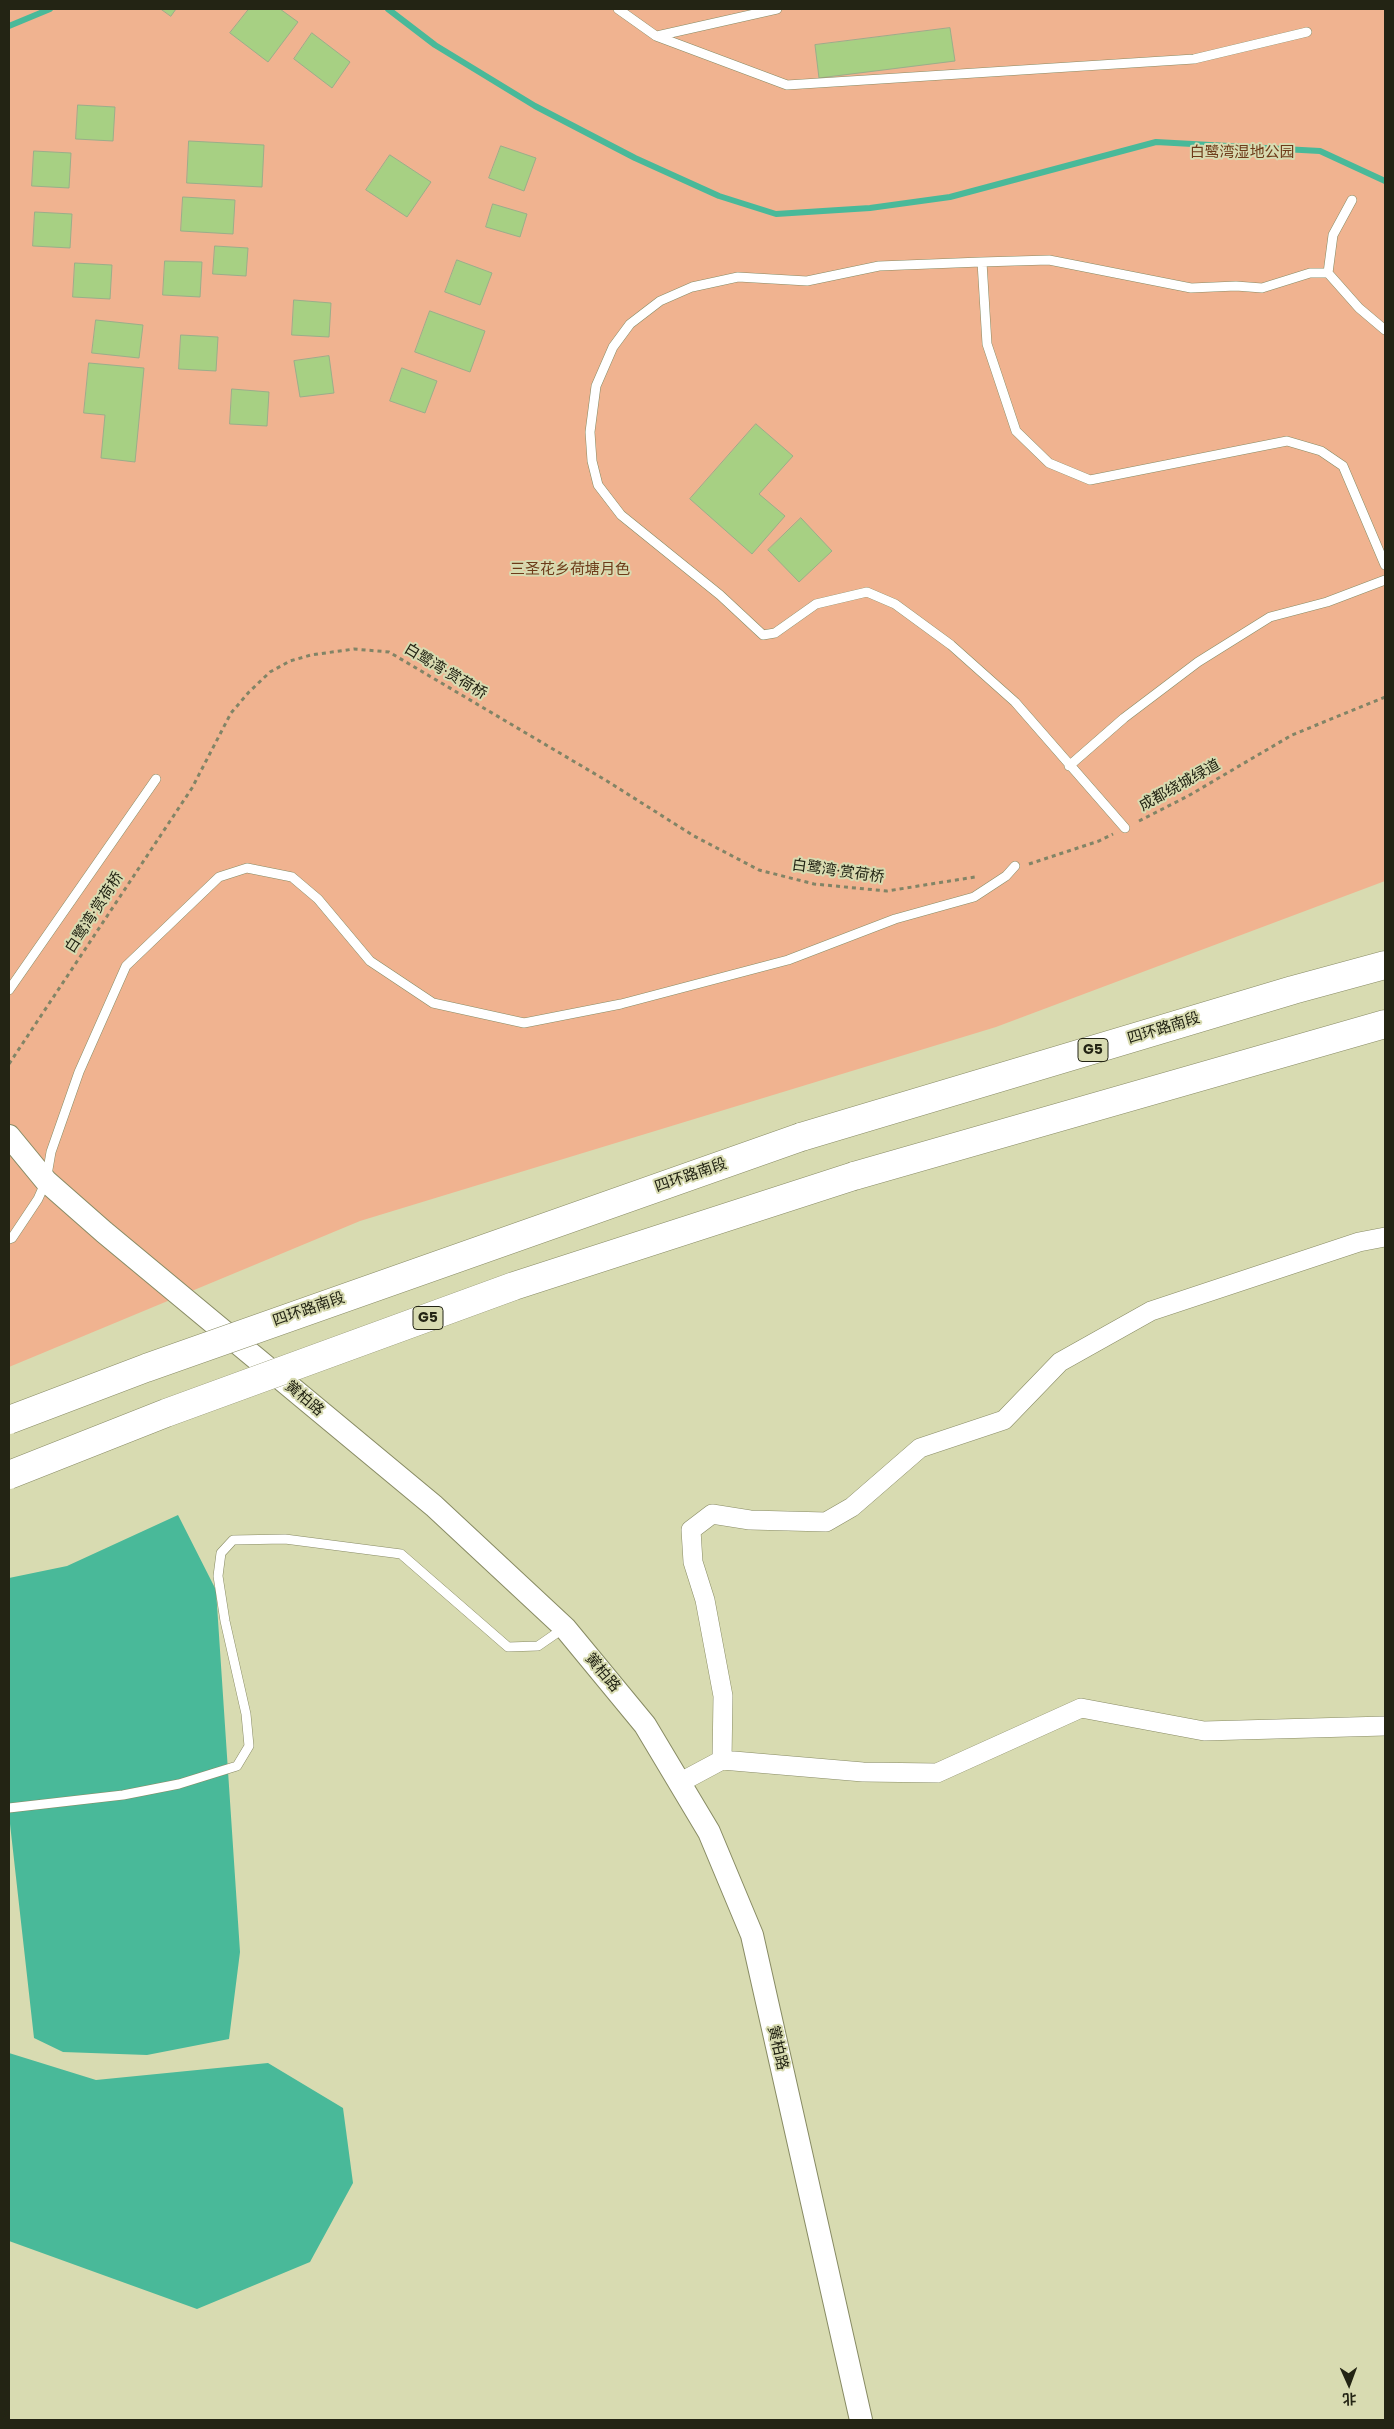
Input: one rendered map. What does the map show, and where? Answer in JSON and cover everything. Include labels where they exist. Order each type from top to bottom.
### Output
[{"type":"highway","points":[[1167,1028],[1385,952]]},
{"type":"highway","name":"四环路南段","points":[[9,1420],[146,1368],[801,1137],[1385,965]]},
{"type":"highway","name":"G5","points":[[9,1475],[166,1413],[514,1286],[854,1176],[1385,1024]]},
{"type":"highway","points":[[1313,1044],[1385,1029]]},
{"type":"street","name":"黉柏路","points":[[9,1136],[46,1181],[104,1232],[434,1506],[565,1628],[645,1725],[708,1832],[752,1934],[861,2420]]},
{"type":"street","points":[[722,1760],[723,1696],[705,1600],[693,1562],[691,1530],[712,1514],[750,1520],[826,1522],[852,1506],[920,1448],[1004,1420],[1060,1362],[1151,1311],[1359,1242],[1385,1237]]},
{"type":"street","points":[[680,1783],[722,1760],[863,1772],[937,1773],[1081,1708],[1204,1731],[1385,1726]]},
{"type":"lane","points":[[618,9],[656,36],[787,86],[1194,59],[1307,32]]},
{"type":"lane","points":[[656,36],[776,9]]},
{"type":"lane","points":[[1328,273],[1333,235],[1352,200]]},
{"type":"lane","points":[[1125,828],[1015,702],[951,645],[895,604],[867,592],[816,604],[775,633],[763,635],[720,595],[621,515],[598,485],[592,461],[590,432],[596,386],[613,347],[630,324],[660,301],[692,287],[738,277],[807,281],[880,266],[1049,260],[1191,288],[1236,286],[1262,288],[1310,273],[1328,273],[1359,308],[1381,322],[1385,330]]},
{"type":"lane","points":[[982,262],[987,344],[1010,414],[1016,431],[1050,463],[1090,480],[1287,441],[1321,451],[1343,466],[1385,565]]},
{"type":"lane","points":[[1069,766],[1124,718],[1198,662],[1270,617],[1327,602],[1385,580]]},
{"type":"lane","points":[[9,990],[156,780]]},
{"type":"lane","points":[[9,1239],[12,1238],[38,1199],[46,1181],[51,1152],[79,1072],[126,966],[219,877],[247,868],[292,877],[318,899],[370,961],[433,1002],[524,1023],[622,1004],[788,960],[895,919],[974,897],[1006,876],[1015,866]]},
{"type":"lane","points":[[9,1808],[57,1801],[123,1795],[180,1784],[237,1766],[249,1746],[246,1714],[225,1621],[218,1576],[221,1553],[233,1540],[285,1539],[401,1554],[508,1648],[538,1646],[565,1628]]},
{"type":"path","name":"白鹭湾·赏荷桥","points":[[9,1064],[192,788],[231,713],[270,672],[290,661],[311,655],[354,649],[390,652],[607,781],[694,836],[758,870],[814,884],[887,892],[978,877]]},
{"type":"path","name":"成都绕城绿道","points":[[1015,866],[1034,863],[1099,841],[1188,796],[1292,736],[1385,697]]},
{"type":"green space","name":"三圣花乡荷塘月色","points":[[9,9],[1385,9],[1385,881],[996,1027],[360,1221],[9,1367]]},
{"type":"water","points":[[178,1515],[216,1590],[240,1952],[229,2039],[147,2055],[63,2052],[34,2038],[9,1815],[9,1578],[67,1566]]},
{"type":"water","points":[[9,2053],[96,2080],[268,2063],[343,2108],[353,2183],[310,2262],[197,2309],[9,2241]]},
{"type":"building","points":[[161,9],[176,9],[171,16]]},
{"type":"building","points":[[249,9],[280,9],[298,22],[268,62],[230,33]]},
{"type":"building","points":[[950,28],[955,61],[819,78],[815,45]]},
{"type":"building","points":[[312,33],[350,62],[332,88],[294,59]]},
{"type":"building","points":[[78,105],[115,107],[113,141],[76,139]]},
{"type":"building","points":[[189,141],[264,145],[262,187],[187,183]]},
{"type":"building","points":[[501,146],[536,158],[524,191],[489,178]]},
{"type":"building","points":[[34,151],[71,153],[69,188],[32,186]]},
{"type":"building","points":[[390,155],[431,182],[407,217],[366,190]]},
{"type":"building","points":[[183,197],[235,200],[233,234],[181,231]]},
{"type":"building","points":[[493,204],[527,214],[520,237],[486,227]]},
{"type":"building","points":[[35,212],[72,214],[70,248],[33,246]]},
{"type":"building","points":[[215,246],[248,248],[246,276],[213,274]]},
{"type":"building","points":[[457,260],[492,273],[480,305],[445,292]]},
{"type":"building","points":[[165,261],[202,262],[200,297],[163,295]]},
{"type":"building","points":[[75,263],[112,265],[110,299],[73,297]]},
{"type":"building","points":[[294,300],[331,303],[329,337],[292,335]]},
{"type":"building","points":[[430,311],[485,331],[470,372],[415,352]]},
{"type":"building","points":[[96,320],[143,325],[139,358],[92,353]]},
{"type":"building","points":[[181,335],[218,337],[216,371],[179,369]]},
{"type":"building","points":[[329,356],[334,393],[300,397],[294,361]]},
{"type":"building","points":[[89,363],[144,368],[135,462],[101,458],[105,415],[84,413]]},
{"type":"building","points":[[402,368],[437,381],[425,413],[390,401]]},
{"type":"building","points":[[232,389],[269,392],[267,426],[230,424]]},
{"type":"building","points":[[756,424],[793,456],[759,494],[785,516],[752,554],[690,499]]},
{"type":"building","points":[[801,518],[832,551],[799,582],[768,550]]},
{"type":"waterway","points":[[9,26],[50,9]]},
{"type":"waterway","points":[[388,9],[435,45],[535,106],[635,158],[719,196],[776,214],[870,208],[950,197],[1156,142],[1320,151],[1385,181]]},
{"type":"park label","name":"白鹭湾湿地公园","points":[[1242,153]]}]
